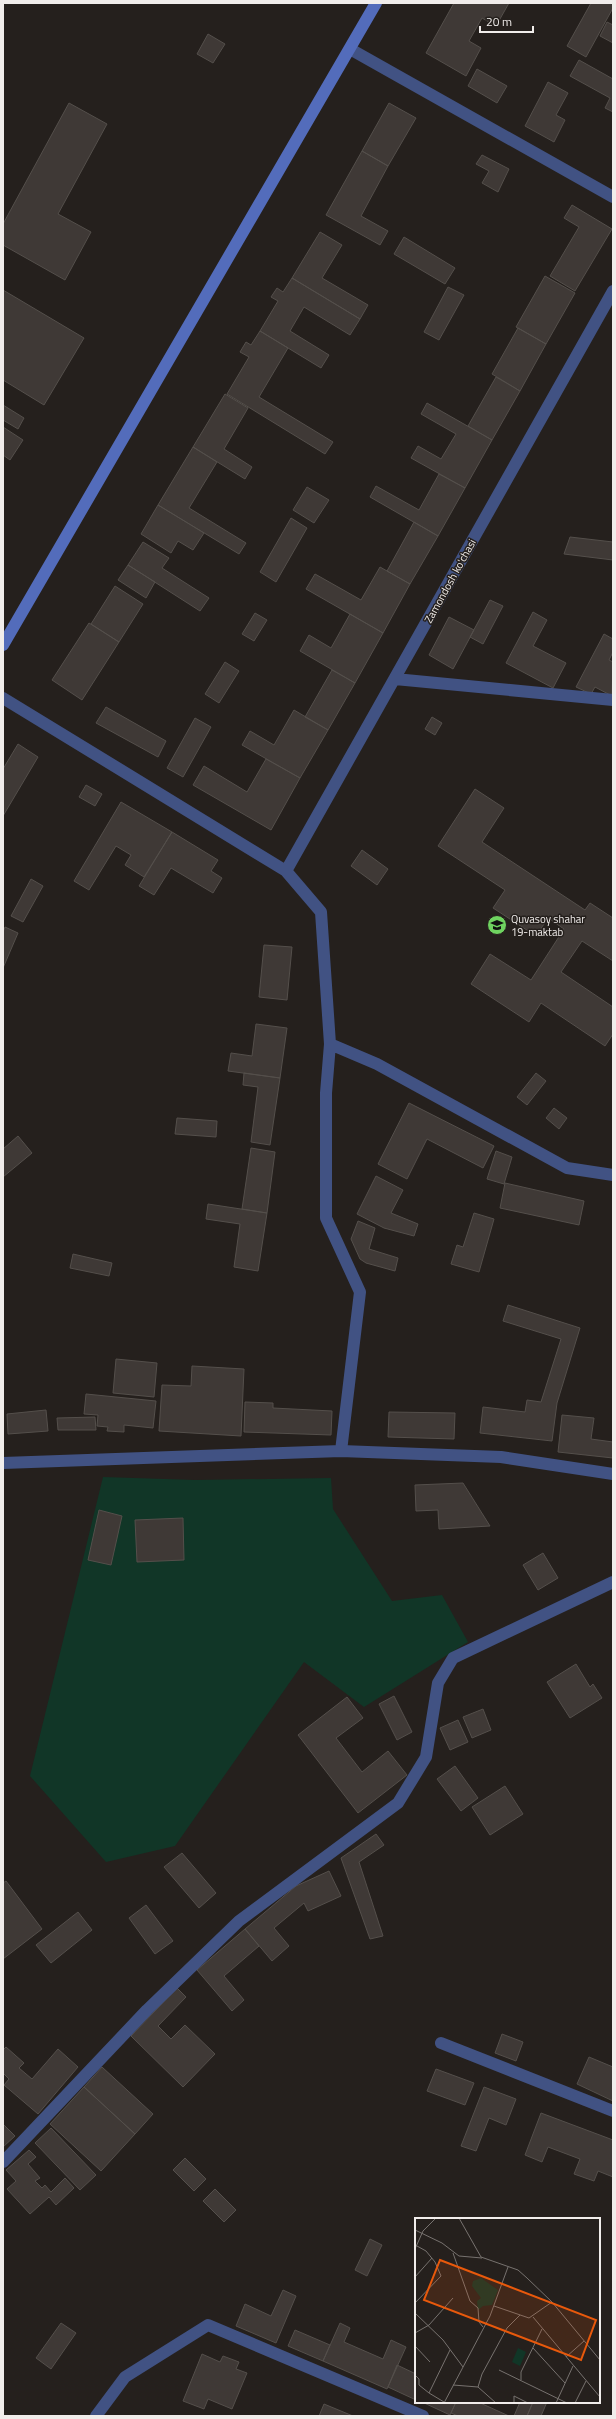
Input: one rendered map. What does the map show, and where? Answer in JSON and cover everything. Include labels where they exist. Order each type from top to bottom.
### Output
[{"type":"main road","points":[[3,644],[376,3]]},
{"type":"street","points":[[350,48],[613,197]]},
{"type":"street","name":"Zamondosh ko'chasi","points":[[286,871],[613,290]]},
{"type":"street","points":[[395,679],[613,700]]},
{"type":"street","points":[[3,698],[286,871],[321,912],[330,1044],[326,1093],[326,1218],[360,1292],[341,1451]]},
{"type":"street","points":[[330,1044],[377,1064],[568,1168],[613,1175]]},
{"type":"street","points":[[3,1462],[341,1451],[501,1457],[613,1474]]},
{"type":"street","points":[[3,2162],[147,2010],[239,1921],[398,1803],[426,1757],[438,1683],[453,1658],[613,1582]]},
{"type":"street","points":[[441,2044],[613,2111]]},
{"type":"street","points":[[96,2416],[124,2377],[208,2325],[423,2416]]},
{"type":"green space","points":[[103,1477],[195,1480],[331,1478],[333,1509],[392,1601],[442,1595],[468,1642],[364,1707],[304,1662],[175,1846],[106,1862],[30,1776]]},
{"type":"building","points":[[454,3],[509,3],[496,26],[482,18],[469,41],[481,48],[466,76],[426,53]]},
{"type":"building","points":[[591,3],[613,3],[613,8],[586,57],[567,46]]},
{"type":"building","points":[[607,22],[613,25],[613,43],[600,36]]},
{"type":"building","points":[[208,34],[225,44],[213,63],[197,54]]},
{"type":"building","points":[[579,60],[613,79],[613,112],[605,108],[610,98],[570,76]]},
{"type":"building","points":[[477,69],[507,86],[497,103],[468,86]]},
{"type":"building","points":[[548,82],[568,93],[556,115],[565,120],[554,142],[525,126]]},
{"type":"building","points":[[69,103],[107,124],[58,214],[91,232],[65,280],[3,245],[3,224]]},
{"type":"building","points":[[389,103],[416,118],[388,166],[362,151]]},
{"type":"building","points":[[362,151],[388,166],[361,216],[388,231],[380,245],[326,215]]},
{"type":"building","points":[[482,155],[509,169],[498,192],[482,183],[489,171],[476,164]]},
{"type":"building","points":[[572,205],[612,229],[575,291],[550,276],[579,227],[564,218]]},
{"type":"building","points":[[320,232],[342,245],[322,278],[368,305],[360,319],[292,278]]},
{"type":"building","points":[[404,237],[455,268],[445,284],[394,254]]},
{"type":"building","points":[[545,276],[575,293],[546,344],[516,327]]},
{"type":"building","points":[[292,278],[360,319],[350,335],[304,307],[290,331],[329,355],[321,368],[260,331],[278,301],[271,297],[277,288],[283,292]]},
{"type":"building","points":[[448,287],[464,295],[439,340],[424,332]]},
{"type":"building","points":[[3,290],[84,338],[44,405],[3,380]]},
{"type":"building","points":[[518,328],[546,344],[520,391],[492,374]]},
{"type":"building","points":[[260,331],[288,348],[259,397],[333,442],[325,454],[227,394],[249,357],[240,352],[246,342],[251,345]]},
{"type":"building","points":[[496,377],[520,391],[492,440],[468,426]]},
{"type":"building","points":[[225,394],[248,408],[224,449],[252,467],[245,479],[193,447]]},
{"type":"building","points":[[427,403],[492,440],[465,488],[411,458],[418,446],[441,459],[456,434],[421,414]]},
{"type":"building","points":[[3,405],[24,418],[18,429],[3,420]]},
{"type":"building","points":[[3,427],[23,440],[10,460],[3,455]]},
{"type":"building","points":[[193,447],[217,462],[189,508],[246,543],[239,554],[158,505]]},
{"type":"building","points":[[439,474],[465,488],[438,536],[370,497],[376,486],[419,510]]},
{"type":"building","points":[[307,487],[329,500],[314,523],[293,510]]},
{"type":"building","points":[[158,505],[204,533],[193,550],[178,541],[171,553],[141,534]]},
{"type":"building","points":[[291,518],[307,528],[276,582],[260,572]]},
{"type":"building","points":[[414,522],[438,536],[410,584],[387,571]]},
{"type":"building","points":[[570,537],[613,542],[613,560],[564,554]]},
{"type":"building","points":[[143,542],[169,558],[162,568],[209,598],[200,611],[128,565]]},
{"type":"building","points":[[128,565],[155,582],[146,598],[118,580]]},
{"type":"building","points":[[380,567],[410,584],[383,633],[306,589],[315,574],[361,600]]},
{"type":"building","points":[[115,586],[143,604],[119,642],[91,624]]},
{"type":"building","points":[[490,600],[503,606],[483,644],[470,637]]},
{"type":"building","points":[[533,612],[547,620],[533,646],[566,663],[553,688],[506,663]]},
{"type":"building","points":[[255,613],[267,620],[254,641],[242,634]]},
{"type":"building","points":[[350,614],[383,633],[355,683],[300,651],[309,635],[331,648]]},
{"type":"building","points":[[449,617],[474,630],[453,669],[429,655]]},
{"type":"building","points":[[89,623],[119,642],[82,700],[52,680]]},
{"type":"building","points":[[604,634],[613,639],[613,652],[609,660],[613,662],[612,696],[595,687],[591,694],[576,687]]},
{"type":"building","points":[[225,662],[239,671],[219,703],[205,694]]},
{"type":"building","points":[[332,670],[355,683],[328,730],[305,717]]},
{"type":"building","points":[[106,707],[166,741],[158,757],[96,723]]},
{"type":"building","points":[[294,710],[328,730],[300,778],[242,745],[250,731],[274,745]]},
{"type":"building","points":[[432,717],[442,723],[435,735],[425,729]]},
{"type":"building","points":[[195,718],[211,727],[183,777],[167,768]]},
{"type":"building","points":[[18,744],[38,757],[3,816],[3,769]]},
{"type":"building","points":[[266,759],[300,778],[271,830],[193,785],[204,766],[247,792]]},
{"type":"building","points":[[86,785],[102,794],[95,806],[79,797]]},
{"type":"building","points":[[475,789],[504,808],[482,842],[585,910],[590,903],[613,918],[613,961],[582,941],[561,972],[613,1007],[613,1034],[605,1046],[541,1003],[529,1022],[471,984],[490,954],[531,980],[564,929],[548,918],[536,936],[493,908],[505,890],[438,846]]},
{"type":"building","points":[[121,802],[172,832],[144,877],[125,865],[131,855],[116,846],[89,890],[74,881]]},
{"type":"building","points":[[172,832],[218,860],[211,871],[222,878],[213,893],[171,868],[154,895],[139,886]]},
{"type":"building","points":[[362,850],[388,869],[377,885],[351,866]]},
{"type":"building","points":[[31,879],[43,886],[23,922],[11,916]]},
{"type":"building","points":[[5,927],[18,933],[3,968],[3,932]]},
{"type":"building","points":[[264,945],[292,947],[287,1000],[259,997]]},
{"type":"building","points":[[256,1024],[287,1028],[280,1078],[228,1071],[231,1053],[252,1056]]},
{"type":"building","points":[[244,1073],[280,1078],[270,1145],[251,1142],[258,1087],[243,1085]]},
{"type":"building","points":[[536,1073],[546,1081],[527,1105],[517,1097]]},
{"type":"building","points":[[409,1103],[494,1146],[483,1168],[427,1139],[407,1179],[378,1164]]},
{"type":"building","points":[[554,1108],[567,1118],[559,1129],[546,1118]]},
{"type":"building","points":[[177,1118],[217,1121],[216,1137],[175,1134]]},
{"type":"building","points":[[18,1136],[32,1153],[3,1177],[3,1149]]},
{"type":"building","points":[[251,1148],[275,1152],[267,1213],[242,1209]]},
{"type":"building","points":[[496,1151],[512,1157],[504,1184],[487,1179]]},
{"type":"building","points":[[376,1176],[403,1190],[391,1213],[418,1224],[414,1236],[384,1228],[357,1214]]},
{"type":"building","points":[[505,1183],[584,1201],[579,1225],[500,1208]]},
{"type":"building","points":[[208,1204],[267,1213],[258,1271],[234,1267],[240,1224],[206,1219]]},
{"type":"building","points":[[474,1213],[494,1219],[479,1272],[451,1264],[457,1245],[463,1247]]},
{"type":"building","points":[[358,1221],[375,1228],[369,1249],[398,1258],[395,1271],[366,1263],[360,1259],[351,1239]]},
{"type":"building","points":[[73,1254],[112,1263],[109,1276],[70,1268]]},
{"type":"building","points":[[508,1305],[580,1328],[557,1403],[552,1441],[480,1433],[483,1407],[525,1412],[527,1400],[541,1402],[561,1339],[503,1321]]},
{"type":"building","points":[[116,1359],[157,1363],[154,1397],[113,1393]]},
{"type":"building","points":[[192,1366],[244,1369],[241,1436],[159,1431],[162,1385],[191,1386]]},
{"type":"building","points":[[86,1394],[156,1401],[153,1428],[124,1425],[124,1432],[107,1431],[108,1427],[97,1426],[98,1415],[84,1414]]},
{"type":"building","points":[[245,1402],[273,1403],[273,1408],[332,1411],[331,1435],[244,1432]]},
{"type":"building","points":[[46,1410],[48,1431],[8,1434],[7,1414]]},
{"type":"building","points":[[389,1412],[455,1413],[454,1439],[388,1437]]},
{"type":"building","points":[[562,1415],[594,1418],[591,1439],[613,1442],[613,1458],[558,1452]]},
{"type":"building","points":[[95,1417],[96,1430],[58,1430],[57,1418]]},
{"type":"building","points":[[463,1483],[490,1526],[439,1529],[438,1510],[416,1511],[415,1485]]},
{"type":"building","points":[[99,1510],[122,1516],[111,1565],[88,1560]]},
{"type":"building","points":[[183,1518],[184,1560],[137,1562],[135,1520]]},
{"type":"building","points":[[543,1553],[558,1578],[538,1590],[523,1565]]},
{"type":"building","points":[[576,1664],[590,1687],[593,1684],[602,1698],[570,1718],[547,1682]]},
{"type":"building","points":[[394,1696],[412,1732],[397,1740],[379,1704]]},
{"type":"building","points":[[347,1697],[363,1718],[336,1738],[362,1772],[388,1751],[407,1775],[358,1813],[298,1735]]},
{"type":"building","points":[[483,1709],[491,1730],[472,1738],[463,1717]]},
{"type":"building","points":[[458,1720],[468,1742],[450,1750],[440,1728]]},
{"type":"building","points":[[455,1766],[478,1798],[461,1811],[437,1779]]},
{"type":"building","points":[[505,1786],[523,1814],[490,1835],[472,1807]]},
{"type":"building","points":[[376,1834],[384,1845],[359,1862],[383,1936],[370,1939],[341,1858]]},
{"type":"building","points":[[182,1853],[216,1893],[199,1908],[164,1867]]},
{"type":"building","points":[[329,1871],[341,1896],[308,1911],[304,1903],[274,1928],[289,1946],[272,1961],[245,1929],[296,1886]]},
{"type":"building","points":[[6,1881],[42,1929],[3,1959],[3,1883]]},
{"type":"building","points":[[146,1905],[173,1941],[155,1954],[129,1918]]},
{"type":"building","points":[[78,1912],[92,1930],[51,1963],[36,1945]]},
{"type":"building","points":[[245,1929],[259,1946],[224,1976],[244,2000],[232,2011],[197,1970]]},
{"type":"building","points":[[177,1988],[186,1997],[158,2026],[171,2039],[185,2025],[215,2054],[183,2087],[131,2036]]},
{"type":"building","points":[[502,2034],[523,2042],[516,2061],[495,2053]]},
{"type":"building","points":[[6,2047],[24,2063],[19,2068],[32,2079],[58,2049],[78,2067],[38,2114],[4,2085],[9,2079],[3,2073],[3,2050]]},
{"type":"building","points":[[589,2057],[613,2067],[613,2101],[577,2084]]},
{"type":"building","points":[[102,2067],[153,2114],[135,2134],[84,2087]]},
{"type":"building","points":[[436,2069],[474,2083],[465,2105],[427,2091]]},
{"type":"building","points":[[84,2087],[135,2134],[101,2171],[50,2124]]},
{"type":"building","points":[[484,2087],[516,2099],[506,2125],[489,2118],[476,2151],[461,2146]]},
{"type":"building","points":[[541,2113],[613,2140],[613,2177],[598,2171],[594,2181],[574,2174],[580,2159],[548,2147],[542,2162],[525,2155]]},
{"type":"building","points":[[3,2124],[15,2136],[3,2147]]},
{"type":"building","points":[[51,2128],[96,2175],[80,2190],[35,2143]]},
{"type":"building","points":[[29,2150],[36,2157],[28,2164],[40,2178],[35,2181],[42,2188],[45,2185],[51,2192],[65,2178],[74,2188],[56,2205],[49,2197],[30,2214],[7,2189],[16,2181],[6,2170]]},
{"type":"building","points":[[185,2158],[206,2179],[194,2191],[173,2170]]},
{"type":"building","points":[[215,2189],[236,2210],[224,2222],[203,2201]]},
{"type":"building","points":[[370,2239],[382,2245],[367,2276],[355,2270]]},
{"type":"building","points":[[283,2290],[296,2296],[276,2343],[236,2326],[245,2304],[271,2316]]},
{"type":"building","points":[[61,2323],[76,2333],[51,2369],[36,2358]]},
{"type":"building","points":[[340,2323],[350,2328],[344,2342],[383,2359],[391,2340],[406,2347],[387,2389],[323,2361]]},
{"type":"building","points":[[295,2330],[330,2345],[323,2361],[288,2346]]},
{"type":"building","points":[[202,2354],[220,2362],[223,2356],[239,2362],[236,2369],[247,2373],[232,2409],[208,2399],[204,2409],[183,2401]]},
{"type":"building","points":[[397,2365],[415,2374],[415,2400],[388,2387]]},
{"type":"building","points":[[424,2403],[456,2403],[450,2415]]},
{"type":"building","points":[[456,2403],[480,2403],[509,2416],[458,2416],[451,2413]]},
{"type":"building","points":[[520,2403],[533,2403],[527,2416],[514,2416]]},
{"type":"building","points":[[533,2403],[547,2403],[541,2416],[527,2416]]},
{"type":"building","points":[[324,2404],[353,2416],[319,2416]]},
{"type":"place","name":"Quvasoy shahar 19-maktab","points":[[497,925]]}]
